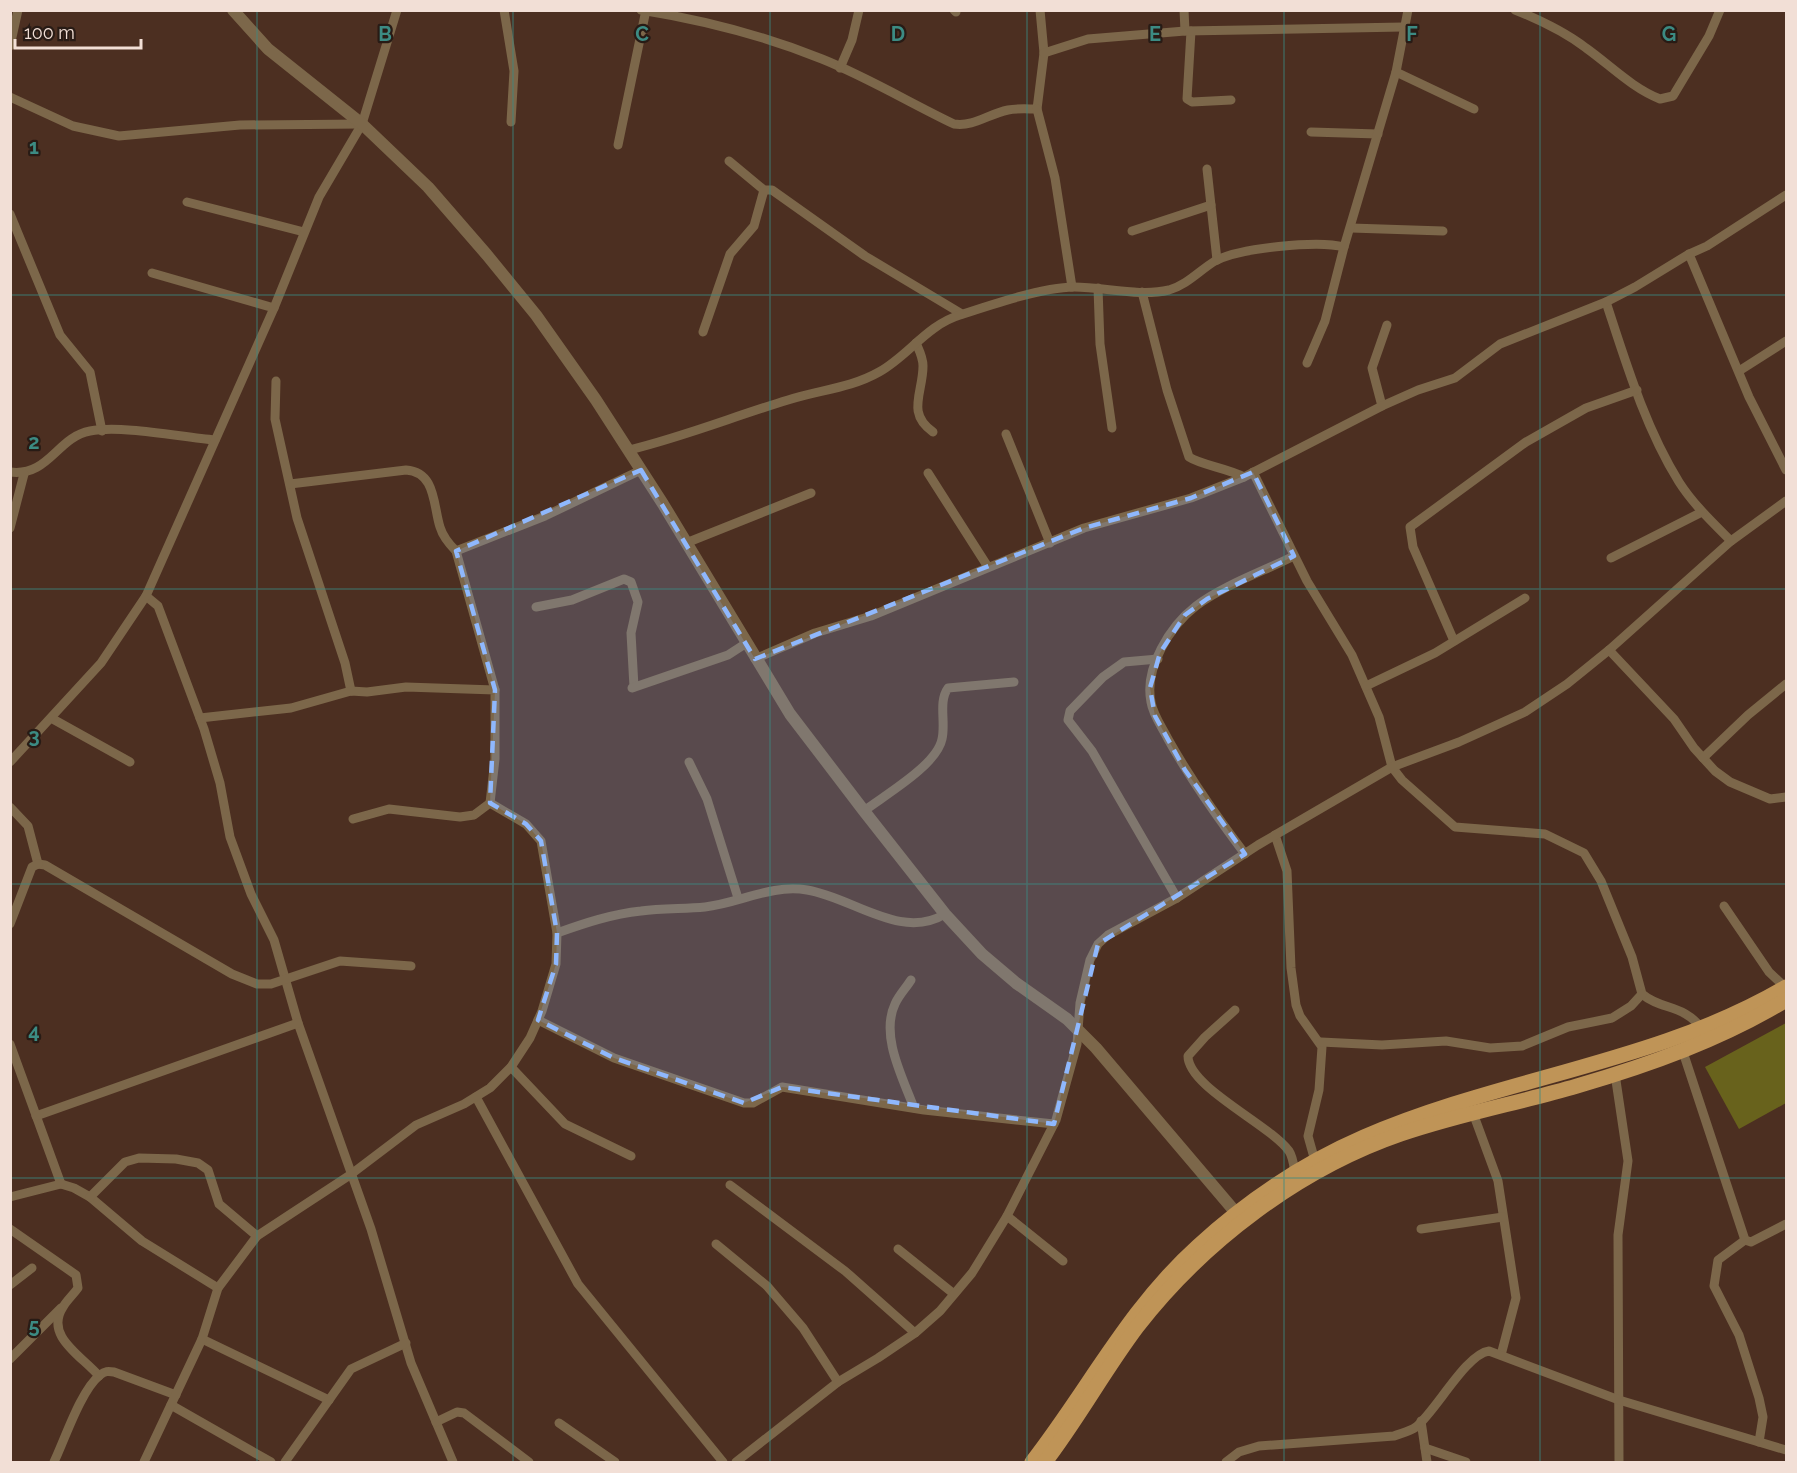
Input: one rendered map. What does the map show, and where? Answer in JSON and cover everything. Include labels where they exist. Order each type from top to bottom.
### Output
[{"type":"main road","points":[[1032,1462],[1128,1322],[1198,1246],[1237,1214],[1295,1173],[1315,1161],[1401,1122],[1630,1054],[1702,1029],[1786,992]]},
{"type":"main road","points":[[1045,1462],[1139,1325],[1204,1255],[1245,1221],[1345,1157],[1401,1134],[1615,1074],[1682,1049],[1739,1026],[1786,992]]},
{"type":"street","points":[[10,46],[18,10]]},
{"type":"street","points":[[233,10],[267,49],[362,124],[428,187],[536,315],[629,450],[745,644],[790,714],[864,811],[945,914],[982,954],[1077,1028],[1237,1214]]},
{"type":"street","points":[[10,762],[101,663],[146,596],[274,308],[319,197],[362,124],[397,10]]},
{"type":"street","points":[[504,10],[514,71],[511,122]]},
{"type":"street","points":[[840,68],[852,40],[859,10]]},
{"type":"street","points":[[1040,10],[1044,52],[1037,109],[1055,178],[1072,287]]},
{"type":"street","points":[[1184,10],[1188,31],[1187,99],[1192,102],[1231,100]]},
{"type":"street","points":[[1307,363],[1325,321],[1344,247],[1396,72],[1408,10]]},
{"type":"street","points":[[1515,10],[1541,15],[1650,95],[1667,99],[1673,96],[1709,36],[1720,10]]},
{"type":"street","points":[[618,145],[644,11],[680,17],[753,35],[840,68],[954,124],[966,126],[986,116],[1010,109],[1037,109]]},
{"type":"street","points":[[1044,52],[1088,39],[1188,31],[1403,27]]},
{"type":"street","points":[[1396,72],[1474,109]]},
{"type":"street","points":[[10,97],[73,126],[119,136],[240,125],[362,124]]},
{"type":"street","points":[[1311,132],[1378,134]]},
{"type":"street","points":[[729,161],[764,190],[772,190],[841,240],[962,314]]},
{"type":"street","points":[[1207,169],[1217,260]]},
{"type":"street","points":[[703,332],[730,254],[754,226],[764,190]]},
{"type":"street","points":[[755,659],[815,633],[871,616],[1084,528],[1191,498],[1248,475],[1383,406],[1418,390],[1455,378],[1500,344],[1606,302],[1707,246],[1786,195]]},
{"type":"street","points":[[187,202],[304,232]]},
{"type":"street","points":[[1132,231],[1211,205]]},
{"type":"street","points":[[10,214],[60,335],[90,372],[102,431]]},
{"type":"street","points":[[1351,228],[1443,231]]},
{"type":"street","points":[[629,450],[684,436],[790,399],[857,382],[880,372],[937,326],[962,314],[1046,290],[1072,287],[1142,292],[1169,290],[1181,285],[1217,260],[1292,245],[1334,244],[1344,247]]},
{"type":"street","points":[[1689,254],[1749,397],[1786,470]]},
{"type":"street","points":[[152,273],[274,308]]},
{"type":"street","points":[[1098,288],[1100,344],[1112,428]]},
{"type":"street","points":[[1142,292],[1167,390],[1189,457],[1196,462],[1248,475],[1352,655],[1379,717],[1392,767],[1411,789],[1455,827],[1545,834],[1584,853],[1601,881],[1632,957],[1642,994]]},
{"type":"street","points":[[1606,302],[1636,390],[1658,441],[1680,483],[1702,512],[1731,541]]},
{"type":"street","points":[[1383,406],[1372,368],[1387,325]]},
{"type":"street","points":[[1739,371],[1786,341]]},
{"type":"street","points":[[916,343],[923,367],[918,415],[924,426],[933,432]]},
{"type":"street","points":[[276,381],[275,419],[297,518],[345,663],[351,692]]},
{"type":"street","points":[[1454,641],[1413,546],[1410,527],[1526,442],[1586,408],[1636,390]]},
{"type":"street","points":[[10,472],[24,474],[32,472],[80,435],[90,431],[121,430],[215,440]]},
{"type":"street","points":[[1006,434],[1050,543]]},
{"type":"street","points":[[456,551],[545,516],[641,470]]},
{"type":"street","points":[[290,484],[406,471],[420,473],[429,482],[440,528],[456,551],[495,690],[495,759],[490,803],[474,814],[460,817],[389,809],[353,819]]},
{"type":"street","points":[[928,473],[988,567]]},
{"type":"street","points":[[10,528],[24,474]]},
{"type":"street","points":[[686,543],[811,493]]},
{"type":"street","points":[[736,1462],[838,1382],[915,1333],[940,1311],[972,1273],[1007,1216],[1054,1124],[1077,1044],[1077,1028],[1090,960],[1098,944],[1108,935],[1177,898],[1275,835],[1392,767],[1459,742],[1525,712],[1567,684],[1609,650],[1731,541],[1786,501]]},
{"type":"street","points":[[1611,558],[1702,512]]},
{"type":"street","points":[[1245,854],[1185,770],[1155,716],[1150,688],[1158,659],[1173,628],[1197,605],[1294,556]]},
{"type":"street","points":[[536,607],[572,600],[624,579],[631,582],[638,602],[631,633],[633,687],[728,655],[745,644]]},
{"type":"street","points":[[146,596],[158,606],[200,718],[220,783],[230,837],[251,894],[274,940],[298,1023],[371,1229],[405,1342],[453,1462]]},
{"type":"street","points":[[1366,686],[1435,653],[1526,598]]},
{"type":"street","points":[[1609,650],[1674,719],[1703,758],[1730,782],[1770,798],[1786,798]]},
{"type":"street","points":[[1158,659],[1124,662],[1103,677],[1070,711],[1068,720],[1092,751],[1177,898]]},
{"type":"street","points":[[864,811],[930,760],[940,748],[943,737],[944,694],[948,688],[1014,682]]},
{"type":"street","points":[[1703,758],[1748,715],[1786,684]]},
{"type":"street","points":[[200,718],[291,708],[351,692],[406,687],[495,690]]},
{"type":"street","points":[[51,718],[130,762]]},
{"type":"street","points":[[689,762],[707,799],[738,898]]},
{"type":"street","points":[[144,1462],[202,1340],[218,1288],[256,1236],[350,1175],[416,1125],[490,1088],[511,1067],[538,1020],[556,964],[557,933],[541,841],[526,824],[490,803]]},
{"type":"street","points":[[10,807],[28,826],[38,864]]},
{"type":"street","points":[[1275,835],[1287,871],[1291,968],[1296,1005],[1300,1016],[1321,1042],[1319,1090],[1308,1136],[1315,1161]]},
{"type":"street","points":[[10,924],[32,867],[38,864],[45,865],[246,981],[271,984],[340,961],[411,966]]},
{"type":"street","points":[[557,933],[611,916],[638,911],[705,907],[784,889],[807,890],[898,921],[918,924],[933,922],[945,914]]},
{"type":"street","points":[[1724,906],[1769,972],[1786,992]]},
{"type":"street","points":[[911,980],[894,1004],[890,1025],[894,1052],[914,1108]]},
{"type":"street","points":[[1642,994],[1680,1009],[1692,1017],[1702,1029]]},
{"type":"street","points":[[1321,1042],[1382,1045],[1446,1041],[1490,1048],[1522,1046],[1568,1027],[1612,1018],[1631,1006],[1642,994]]},
{"type":"street","points":[[1235,1010],[1188,1056],[1188,1063],[1203,1082],[1273,1134],[1290,1153],[1295,1173]]},
{"type":"street","points":[[538,1020],[614,1058],[744,1103],[753,1103],[782,1087],[914,1108],[1054,1124]]},
{"type":"street","points":[[36,1116],[298,1023]]},
{"type":"street","points":[[10,1044],[15,1072],[36,1116],[61,1184]]},
{"type":"street","points":[[1682,1049],[1745,1240]]},
{"type":"street","points":[[511,1067],[565,1124],[631,1156]]},
{"type":"street","points":[[1615,1074],[1628,1161],[1618,1235],[1619,1462]]},
{"type":"street","points":[[476,1097],[578,1284],[723,1462]]},
{"type":"street","points":[[1473,1113],[1498,1181],[1516,1298],[1500,1355]]},
{"type":"street","points":[[90,1197],[125,1162],[139,1158],[198,1163],[208,1170],[219,1204],[256,1236]]},
{"type":"street","points":[[10,1197],[61,1184],[90,1197],[142,1241],[218,1288]]},
{"type":"street","points":[[730,1185],[828,1257],[915,1333]]},
{"type":"street","points":[[1007,1216],[1063,1261]]},
{"type":"street","points":[[1421,1229],[1503,1217]]},
{"type":"street","points":[[1745,1240],[1751,1242],[1786,1224]]},
{"type":"street","points":[[10,1229],[76,1275],[78,1288],[10,1359]]},
{"type":"street","points":[[1745,1240],[1718,1260],[1714,1286],[1739,1335],[1759,1398],[1763,1417],[1759,1442]]},
{"type":"street","points":[[716,1244],[767,1286],[803,1328],[838,1382]]},
{"type":"street","points":[[898,1248],[954,1294]]},
{"type":"street","points":[[10,1285],[32,1268]]},
{"type":"street","points":[[61,1308],[58,1328],[61,1340],[85,1359],[99,1376]]},
{"type":"street","points":[[202,1340],[329,1400]]},
{"type":"street","points":[[285,1462],[351,1369],[405,1342]]},
{"type":"street","points":[[1226,1462],[1239,1452],[1259,1446],[1394,1436],[1407,1432],[1421,1421],[1476,1356],[1488,1351],[1619,1400],[1786,1450]]},
{"type":"street","points":[[54,1462],[86,1395],[99,1376],[106,1371],[176,1395]]},
{"type":"street","points":[[171,1405],[271,1462]]},
{"type":"street","points":[[436,1422],[457,1412],[464,1413],[529,1462]]},
{"type":"street","points":[[1421,1421],[1427,1462]]},
{"type":"street","points":[[559,1423],[615,1462]]},
{"type":"street","points":[[1425,1448],[1466,1462]]},
{"type":"highlighted area","points":[[641,470],[755,659],[1084,528],[1191,498],[1253,472],[1294,556],[1207,599],[1185,615],[1160,653],[1150,688],[1155,716],[1185,770],[1245,854],[1098,944],[1054,1124],[782,1087],[744,1103],[614,1058],[538,1020],[556,964],[557,933],[541,841],[526,824],[490,803],[495,690],[456,551]]},
{"type":"shaded area","points":[[1786,1023],[1786,1103],[1739,1129],[1705,1067]]}]
